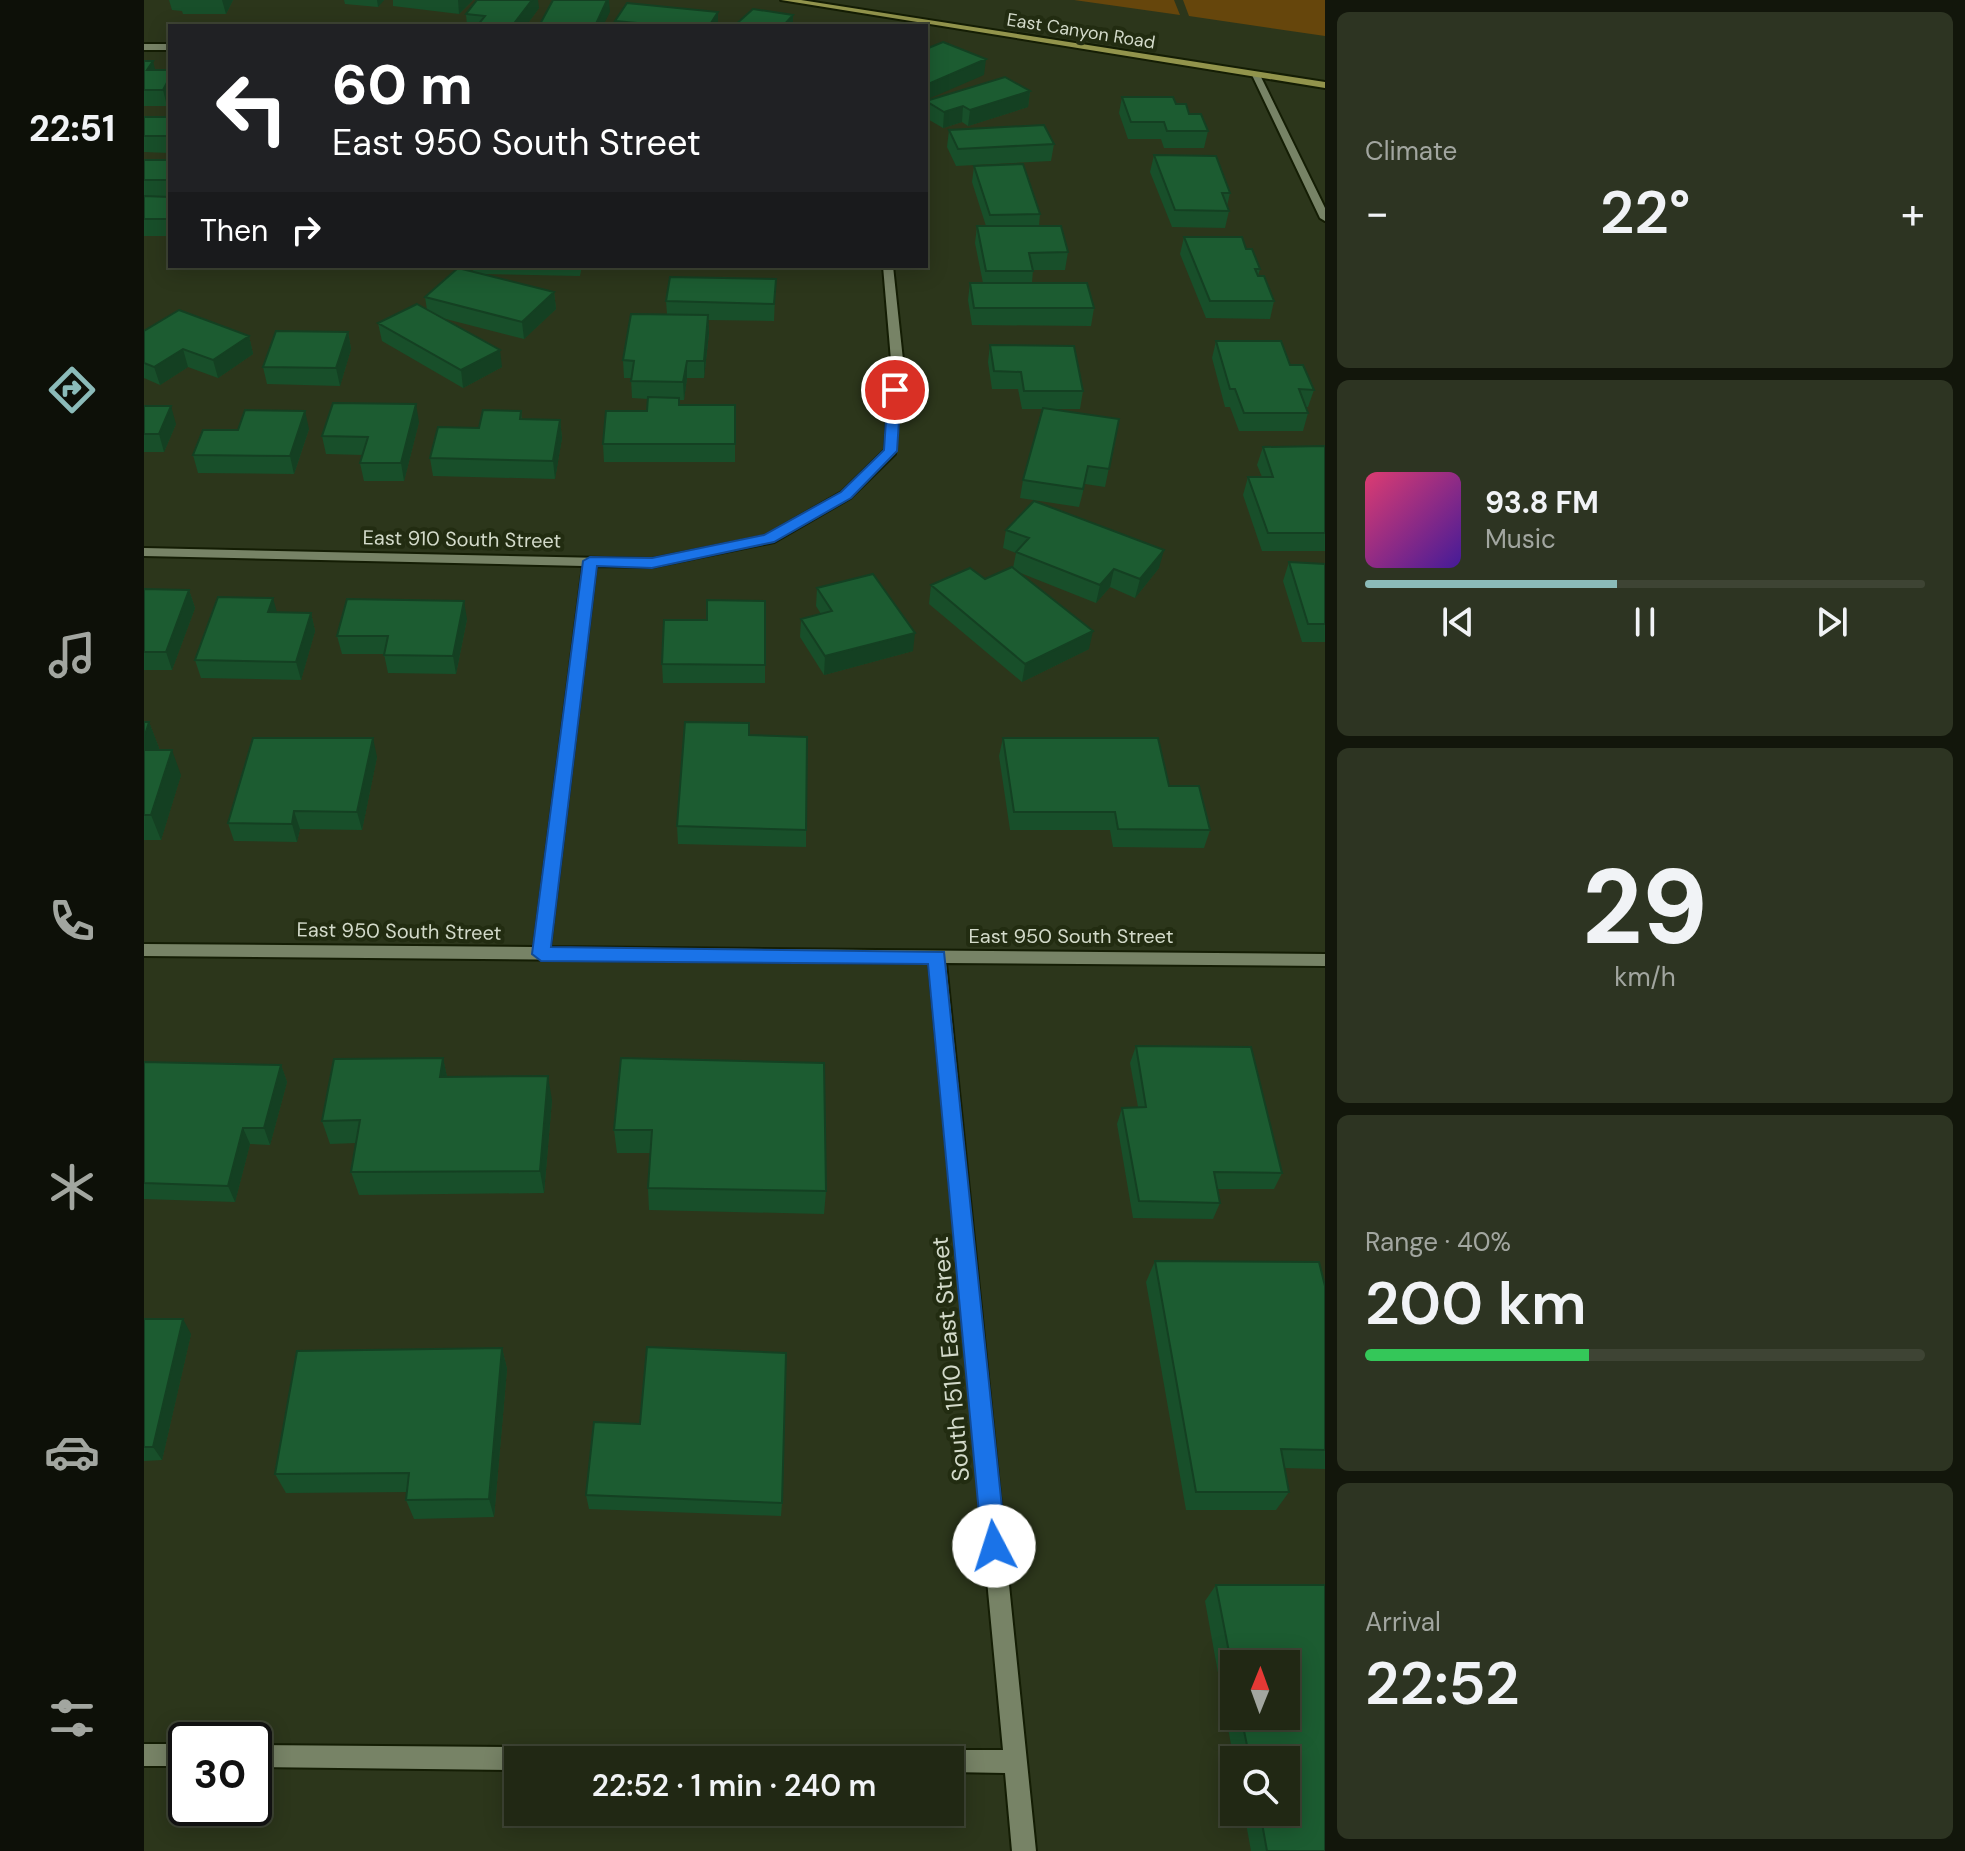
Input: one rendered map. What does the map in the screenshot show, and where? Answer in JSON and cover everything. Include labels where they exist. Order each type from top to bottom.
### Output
[{"type":"main road","name":"East Canyon Road","points":[[785,0],[1325,85]]},
{"type":"street","points":[[144,47],[168,47]]},
{"type":"street","points":[[1256,75],[1325,218]]},
{"type":"street","name":"East 910 South Street","points":[[144,552],[652,563],[769,539],[846,495],[891,451],[897,360],[888,268]]},
{"type":"street","points":[[541,954],[590,561]]},
{"type":"street","name":"East 950 South Street","points":[[144,950],[1325,960]]},
{"type":"street","name":"South 1510 East Street","points":[[937,957],[1024,1851]]},
{"type":"street","points":[[144,1755],[168,1755]]},
{"type":"street","points":[[272,1756],[504,1758]]},
{"type":"street","points":[[964,1761],[1015,1762]]},
{"type":"shaded area","points":[[1074,0],[1174,0],[1180,15]]},
{"type":"shaded area","points":[[1183,0],[1325,0],[1325,36],[1189,16]]},
{"type":"building","points":[[477,0],[532,0],[514,24],[479,24],[485,16],[466,14]]},
{"type":"building","points":[[553,0],[607,0],[596,24],[540,24]]},
{"type":"building","points":[[627,3],[718,12],[710,24],[615,21]]},
{"type":"building","points":[[753,9],[793,15],[785,24],[736,24]]},
{"type":"building","points":[[943,42],[986,59],[928,84],[928,48]]},
{"type":"building","points":[[144,61],[153,61],[147,70],[168,70],[168,81],[163,90],[144,90]]},
{"type":"building","points":[[1005,77],[1030,91],[970,110],[963,106],[944,112],[928,100]]},
{"type":"building","points":[[1122,97],[1173,97],[1176,104],[1186,104],[1189,114],[1201,114],[1208,131],[1167,131],[1164,122],[1131,122]]},
{"type":"building","points":[[144,117],[168,117],[168,136],[144,136]]},
{"type":"building","points":[[1044,125],[1054,144],[958,149],[949,130]]},
{"type":"building","points":[[1154,155],[1216,156],[1230,193],[1222,193],[1229,211],[1175,210]]},
{"type":"building","points":[[144,160],[168,160],[168,180],[144,180]]},
{"type":"building","points":[[1023,164],[1040,214],[990,215],[974,166]]},
{"type":"building","points":[[144,196],[168,197],[168,219],[144,219]]},
{"type":"building","points":[[977,226],[1061,226],[1068,252],[1029,253],[1033,271],[986,271]]},
{"type":"building","points":[[1184,237],[1242,237],[1246,249],[1252,249],[1260,269],[1255,269],[1258,276],[1264,276],[1274,301],[1210,301]]},
{"type":"building","points":[[458,268],[554,292],[522,322],[425,297]]},
{"type":"building","points":[[670,277],[776,279],[774,304],[666,301]]},
{"type":"building","points":[[970,283],[1087,283],[1094,308],[974,308]]},
{"type":"building","points":[[417,304],[500,350],[461,370],[378,323]]},
{"type":"building","points":[[179,310],[249,336],[213,360],[183,349],[154,367],[144,363],[144,331]]},
{"type":"building","points":[[631,314],[708,315],[704,361],[687,361],[683,382],[631,381],[634,361],[623,360]]},
{"type":"building","points":[[276,331],[348,332],[336,368],[263,367]]},
{"type":"building","points":[[1216,341],[1281,341],[1290,365],[1303,365],[1314,390],[1299,389],[1308,413],[1244,413],[1235,389],[1230,389]]},
{"type":"building","points":[[990,345],[1074,346],[1083,391],[1024,391],[1021,372],[994,371]]},
{"type":"building","points":[[648,397],[679,398],[679,405],[735,405],[735,444],[603,444],[606,411],[647,411]]},
{"type":"building","points":[[333,403],[416,404],[401,463],[360,463],[368,437],[322,436]]},
{"type":"building","points":[[144,406],[171,406],[159,434],[144,434]]},
{"type":"building","points":[[1043,408],[1119,419],[1109,469],[1088,466],[1083,489],[1023,480]]},
{"type":"building","points":[[245,410],[305,411],[290,456],[193,455],[203,430],[238,430]]},
{"type":"building","points":[[483,410],[521,411],[520,419],[560,420],[553,461],[430,458],[438,427],[479,428]]},
{"type":"building","points":[[1325,446],[1325,533],[1268,533],[1248,477],[1273,477],[1263,447]]},
{"type":"building","points":[[1034,501],[1164,550],[1140,579],[1114,569],[1100,585],[1016,552],[1029,538],[1006,530]]},
{"type":"building","points":[[1289,562],[1325,564],[1325,624],[1308,624]]},
{"type":"building","points":[[1012,567],[1093,631],[1025,664],[931,585],[970,568],[985,579]]},
{"type":"building","points":[[873,574],[915,633],[825,656],[801,619],[832,611],[817,588]]},
{"type":"building","points":[[144,589],[189,590],[166,652],[144,652]]},
{"type":"building","points":[[218,597],[273,598],[268,612],[311,613],[296,662],[195,660]]},
{"type":"building","points":[[347,599],[464,601],[453,656],[384,655],[388,636],[337,636]]},
{"type":"building","points":[[707,600],[765,601],[765,665],[662,664],[664,620],[707,620]]},
{"type":"building","points":[[685,722],[749,723],[749,735],[807,737],[806,830],[677,826]]},
{"type":"building","points":[[253,738],[373,738],[357,812],[294,811],[292,824],[228,823]]},
{"type":"building","points":[[1003,738],[1158,738],[1169,786],[1199,786],[1210,830],[1118,829],[1115,812],[1014,812]]},
{"type":"building","points":[[144,750],[172,750],[151,815],[144,815]]},
{"type":"building","points":[[1136,1046],[1251,1047],[1282,1173],[1214,1172],[1220,1203],[1139,1201],[1122,1108],[1146,1107]]},
{"type":"building","points":[[443,1058],[440,1077],[548,1076],[540,1171],[351,1172],[360,1120],[322,1121],[334,1059]]},
{"type":"building","points":[[621,1058],[824,1063],[826,1191],[648,1188],[652,1130],[614,1130]]},
{"type":"building","points":[[144,1062],[281,1065],[264,1128],[243,1128],[228,1186],[144,1183]]},
{"type":"building","points":[[1155,1261],[1319,1262],[1325,1286],[1325,1450],[1281,1449],[1289,1492],[1196,1492]]},
{"type":"building","points":[[144,1319],[183,1319],[153,1447],[144,1447]]},
{"type":"building","points":[[647,1347],[786,1353],[782,1503],[586,1495],[594,1422],[640,1424]]},
{"type":"building","points":[[502,1348],[489,1499],[406,1500],[409,1473],[275,1474],[297,1351]]},
{"type":"building","points":[[1216,1585],[1325,1585],[1325,1851],[1267,1851],[1263,1826],[1300,1826],[1300,1746],[1247,1746],[1244,1730],[1300,1730],[1300,1650],[1229,1650]]},
{"type":"route","points":[[895,390],[891,451],[846,495],[769,539],[652,563],[590,561],[541,954],[937,957],[994,1546]]}]
